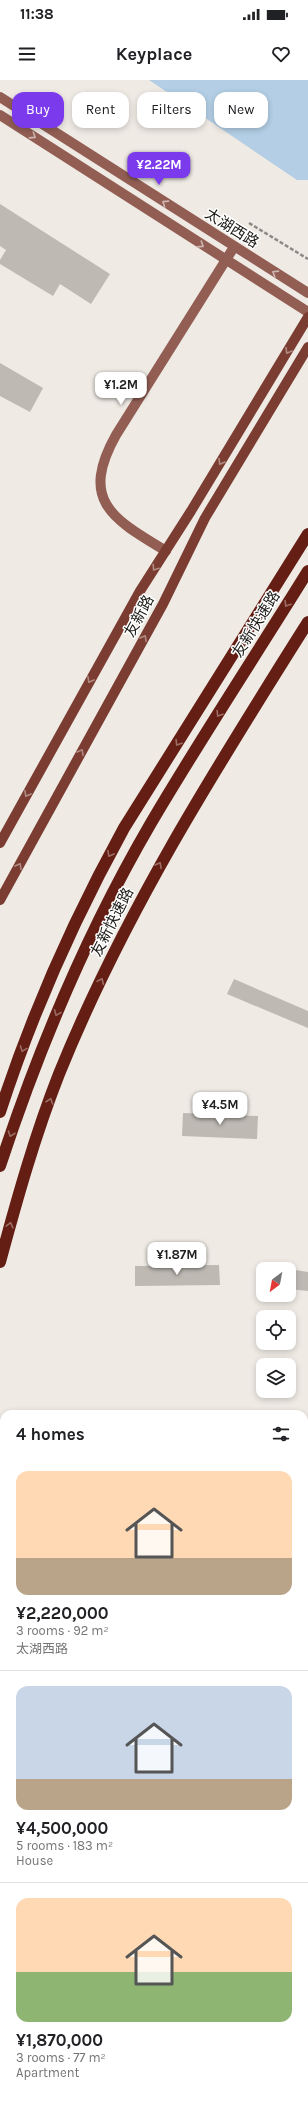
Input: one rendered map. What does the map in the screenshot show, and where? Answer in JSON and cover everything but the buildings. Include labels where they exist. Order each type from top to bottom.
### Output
[{"type":"highway","points":[[0,1112],[43,994],[100,871],[124,828],[308,534]]},
{"type":"highway","name":"友新快速路","points":[[0,1166],[36,1065],[62,1000],[120,879],[151,823],[308,571]]},
{"type":"highway","name":"友新快速路","points":[[0,1262],[35,1142],[59,1074],[112,955],[173,840],[308,622]]},
{"type":"main road","name":"太湖西路","points":[[0,97],[308,293]]},
{"type":"main road","name":"太湖西路","points":[[0,115],[225,261],[308,312]]},
{"type":"main road","points":[[166,550],[127,527],[112,513],[107,506],[101,486],[102,465],[116,435],[234,247]]},
{"type":"main road","name":"友新路","points":[[0,843],[140,590],[191,511],[308,317]]},
{"type":"main road","name":"友新路","points":[[0,900],[163,604],[205,518],[308,347]]},
{"type":"path","points":[[249,223],[308,259]]},
{"type":"water","points":[[149,80],[308,80],[308,180],[297,180],[220,128],[268,128],[268,92],[214,92],[214,124],[206,119],[206,92],[167,92]]}]
